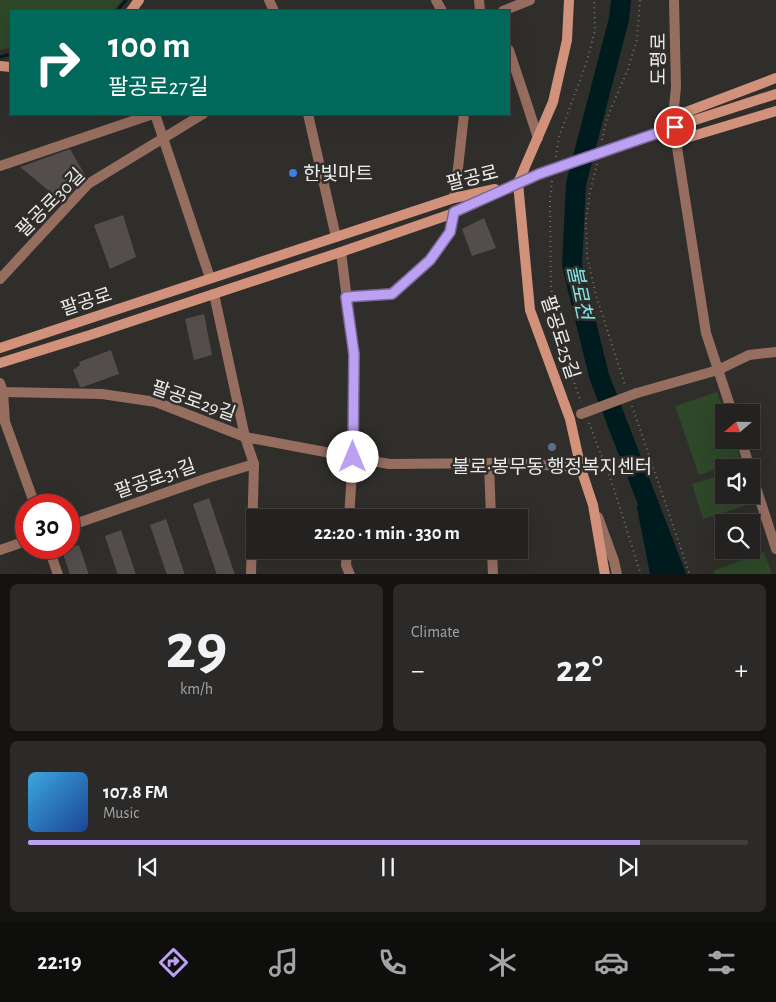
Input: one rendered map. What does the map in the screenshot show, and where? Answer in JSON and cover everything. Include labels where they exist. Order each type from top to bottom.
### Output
[{"type":"main road","points":[[518,183],[553,102],[567,40],[569,0]]},
{"type":"main road","points":[[658,133],[673,117],[776,78]]},
{"type":"main road","points":[[518,183],[539,174],[776,94]]},
{"type":"main road","points":[[658,133],[676,141],[776,112]]},
{"type":"main road","name":"팔공로","points":[[0,348],[454,198],[518,183]]},
{"type":"main road","name":"팔공로","points":[[0,363],[340,252],[454,212],[518,183]]},
{"type":"main road","name":"팔공로25길","points":[[518,183],[530,310],[570,418],[581,469],[594,505],[605,574]]},
{"type":"street","points":[[505,10],[530,0]]},
{"type":"street","name":"도평로","points":[[673,117],[676,87],[674,0]]},
{"type":"street","points":[[510,53],[538,138]]},
{"type":"street","name":"팔공로30길","points":[[0,166],[151,115]]},
{"type":"street","name":"팔공로30길","points":[[154,115],[164,137],[210,278]]},
{"type":"street","name":"팔공로30길","points":[[0,280],[88,184],[201,115]]},
{"type":"street","points":[[308,115],[336,237]]},
{"type":"street","points":[[454,198],[464,115]]},
{"type":"street","points":[[676,141],[706,333],[729,404]]},
{"type":"street","points":[[346,297],[392,294],[430,260],[450,232],[454,212]]},
{"type":"street","points":[[340,252],[354,354],[350,509]]},
{"type":"street","name":"팔공로29길","points":[[214,294],[245,437],[254,464],[251,574]]},
{"type":"street","points":[[570,418],[585,418],[637,393],[718,370],[748,355],[776,352]]},
{"type":"street","points":[[2,388],[3,423],[31,494]]},
{"type":"street","name":"팔공로29길","points":[[2,388],[102,394],[156,402],[245,437],[389,464],[489,463]]},
{"type":"street","points":[[491,509],[489,463],[563,466],[581,469]]},
{"type":"street","name":"팔공로31길","points":[[80,522],[254,464]]},
{"type":"street","points":[[760,500],[776,549]]},
{"type":"street","points":[[594,505],[617,574]]},
{"type":"street","points":[[0,550],[15,545]]},
{"type":"street","points":[[53,559],[58,574]]},
{"type":"street","points":[[346,559],[346,565],[350,574]]},
{"type":"street","points":[[493,559],[494,574]]},
{"type":"path","points":[[555,164],[558,137],[588,61],[595,30],[594,0]]},
{"type":"path","points":[[601,146],[607,118],[628,69],[637,39],[640,0]]},
{"type":"path","points":[[596,164],[586,220],[587,256],[596,295],[626,386]]},
{"type":"path","points":[[552,181],[550,199],[551,288],[571,374],[581,402]]},
{"type":"path","points":[[632,404],[690,574]]},
{"type":"path","points":[[585,418],[613,486],[642,574]]},
{"type":"green space","points":[[0,0],[122,0],[115,10],[10,10],[10,47],[0,50]]},
{"type":"green space","points":[[717,392],[721,404],[715,404],[715,449],[737,449],[740,459],[715,459],[715,470],[699,475],[675,406]]},
{"type":"green space","points":[[715,477],[715,504],[751,504],[703,519],[692,484]]},
{"type":"green space","points":[[764,552],[772,574],[715,574],[713,571],[745,559],[760,559],[760,553]]},
{"type":"water","points":[[644,488],[676,574],[650,574],[637,508]]},
{"type":"building","points":[[70,149],[85,175],[54,195],[20,167]]},
{"type":"building","points":[[123,215],[136,257],[110,269],[94,225]]},
{"type":"building","points":[[484,218],[496,248],[472,256],[462,229]]},
{"type":"building","points":[[204,314],[212,355],[194,360],[185,319]]},
{"type":"building","points":[[111,350],[119,374],[80,387],[73,370],[80,365],[79,362]]},
{"type":"building","points":[[209,498],[235,574],[217,574],[193,504]]},
{"type":"building","points":[[166,519],[185,574],[167,574],[150,525]]},
{"type":"building","points":[[121,530],[136,574],[118,574],[105,536]]},
{"type":"building","points":[[80,548],[89,574],[70,574],[65,559],[80,559]]},
{"type":"waterway","points":[[118,10],[126,0]]},
{"type":"waterway","name":"불로천","points":[[621,0],[619,19],[576,184],[572,265],[599,376],[676,574]]},
{"type":"waterway","points":[[0,57],[10,54]]},
{"type":"place","name":"한빛마트","points":[[293,173]]},
{"type":"place","name":"불로·봉무동 행정복지센터","points":[[552,447]]},
{"type":"route","points":[[353,457],[354,354],[346,297],[392,294],[430,260],[450,232],[454,212],[539,174],[675,127]]}]
